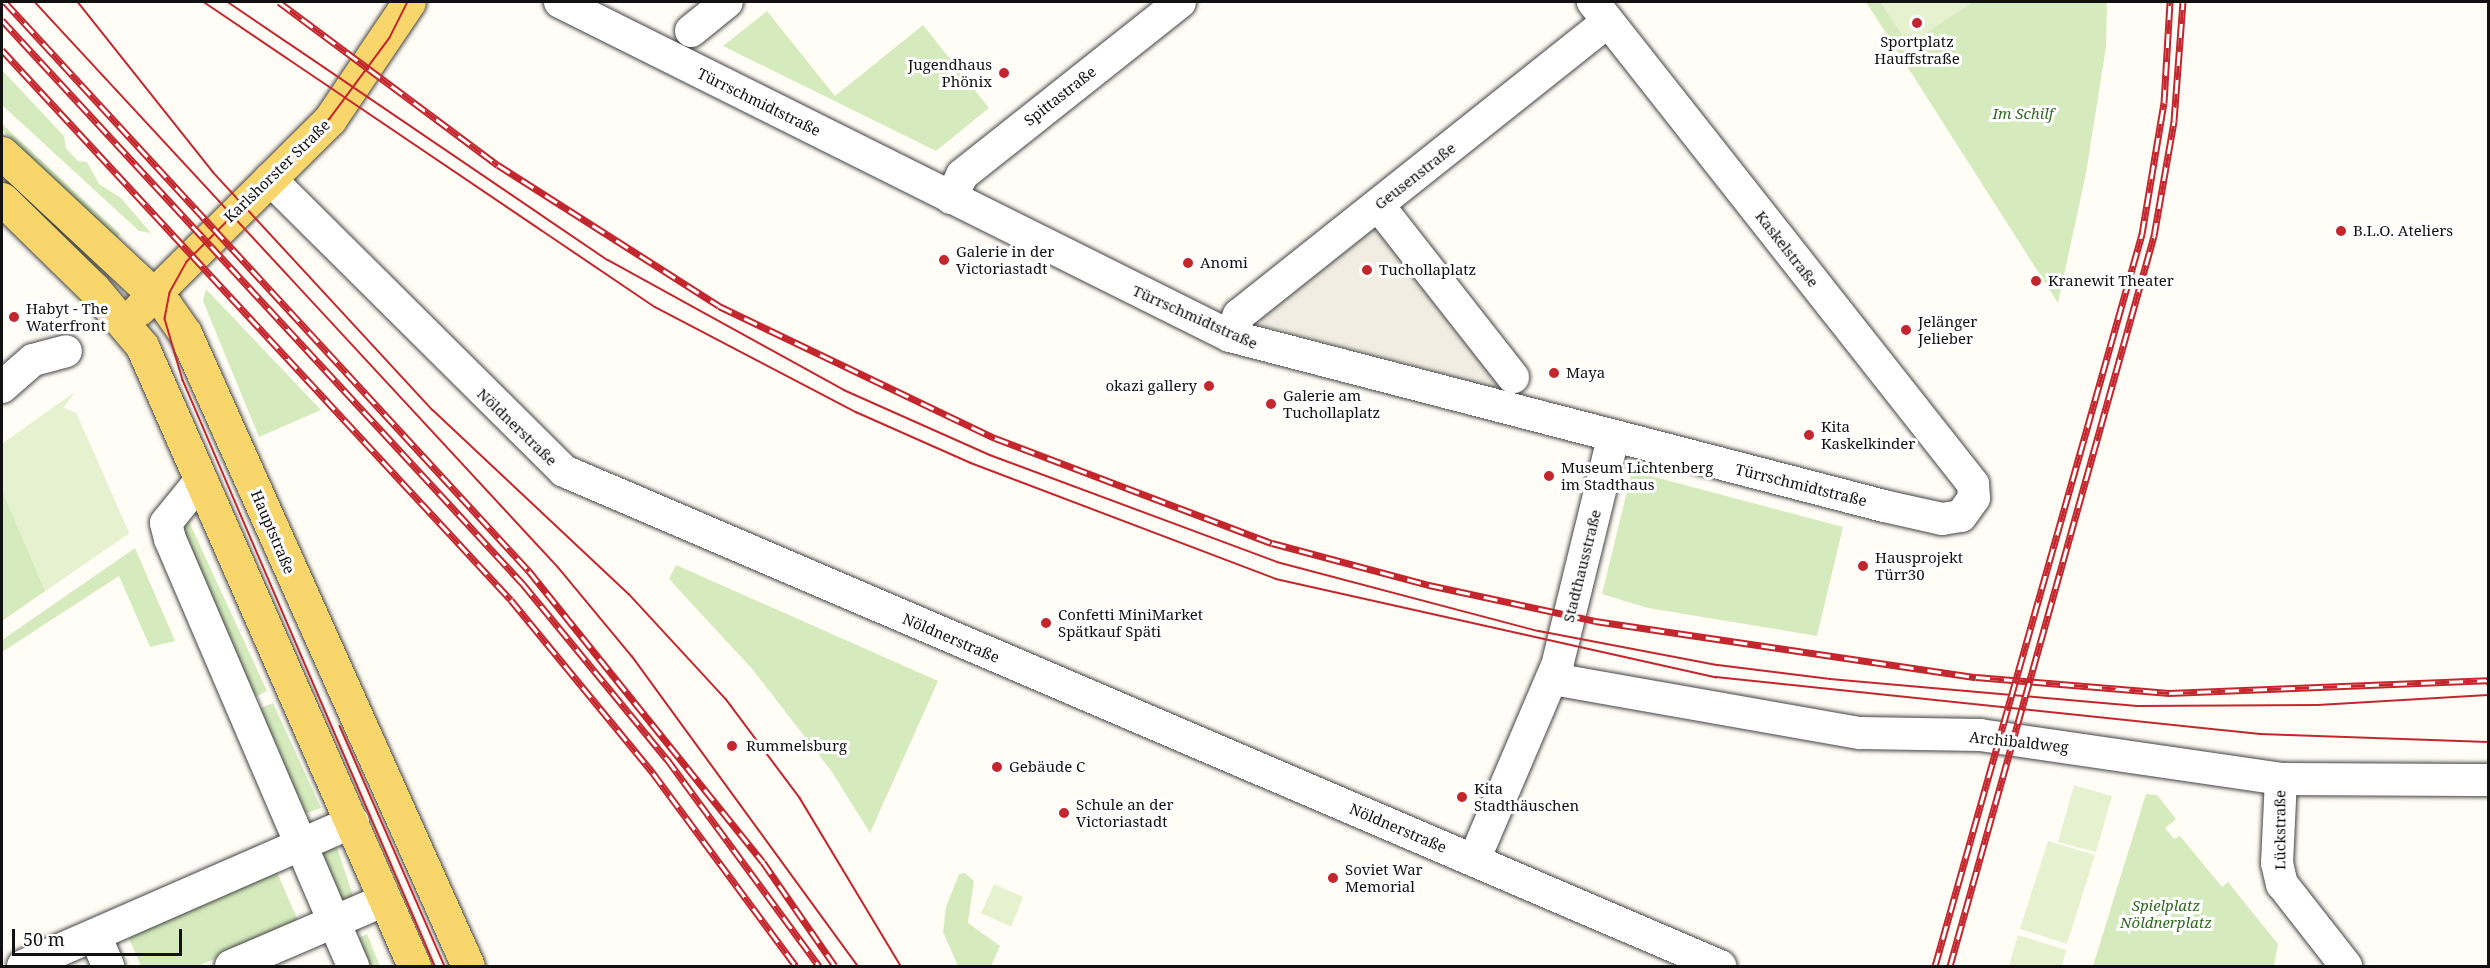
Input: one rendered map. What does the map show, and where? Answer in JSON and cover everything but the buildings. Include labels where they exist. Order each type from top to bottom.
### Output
[{"type":"main road","name":"Karlshorster Straße","points":[[126,324],[153,294],[341,106],[409,2]]},
{"type":"main road","name":"Hauptstraße","points":[[2,153],[153,294],[199,357],[347,704],[468,966]]},
{"type":"main road","points":[[2,199],[126,324],[154,369],[200,481],[353,822],[414,966]]},
{"type":"street","name":"Türrschmidtstraße","points":[[560,2],[1230,336],[1613,438],[1942,519],[1961,516],[1974,498]]},
{"type":"street","name":"Spittastraße","points":[[951,198],[962,175],[1179,2]]},
{"type":"street","name":"Geusenstraße","points":[[1230,336],[1239,315],[1378,205],[1600,12]]},
{"type":"street","name":"Kaskelstraße","points":[[1600,12],[1972,484],[1974,498]]},
{"type":"street","name":"Nöldnerstraße","points":[[270,179],[564,471],[1720,966]]},
{"type":"street","points":[[1378,205],[1513,377]]},
{"type":"street","points":[[2,387],[33,360],[66,351]]},
{"type":"street","name":"Stadthausstraße","points":[[1474,860],[1556,667],[1613,438]]},
{"type":"street","points":[[200,481],[166,523],[220,659],[353,966]]},
{"type":"street","name":"Archibaldweg","points":[[1556,667],[1860,733],[1980,735],[2281,778],[2488,780]]},
{"type":"street","name":"Lückstraße","points":[[2281,778],[2277,863],[2282,884],[2346,966]]},
{"type":"street","points":[[23,966],[353,822]]},
{"type":"street","points":[[231,966],[386,900]]},
{"type":"street","points":[[95,935],[108,966]]},
{"type":"green space","name":"Im Schilf","points":[[1866,2],[2107,2],[2106,47],[2086,173],[2058,303]]},
{"type":"green space","name":"Sportplatz Hauffstraße","points":[[1880,2],[1974,2],[1908,44]]},
{"type":"green space","points":[[767,11],[835,96],[923,25],[989,108],[936,151],[723,46]]},
{"type":"green space","points":[[2,70],[64,136],[66,148],[78,161],[87,162],[99,184],[121,198],[151,233],[139,231],[2,105]]},
{"type":"green space","points":[[2,124],[120,234],[117,238],[2,130]]},
{"type":"green space","points":[[2,167],[103,264],[98,270],[2,179]]},
{"type":"green space","points":[[206,289],[321,410],[259,437],[203,301]]},
{"type":"green space","points":[[75,392],[63,408],[76,413],[129,533],[2,621],[2,444]]},
{"type":"green space","points":[[75,392],[63,408],[76,413],[129,533],[45,591],[2,491],[2,444]]},
{"type":"green space","points":[[1632,471],[1843,527],[1817,636],[1648,608],[1602,594]]},
{"type":"green space","points":[[186,515],[267,691],[246,701],[180,525]]},
{"type":"green space","points":[[135,548],[175,641],[150,647],[119,576],[2,652],[2,640]]},
{"type":"green space","points":[[676,565],[938,681],[870,833],[832,772],[753,670],[669,579]]},
{"type":"green space","points":[[273,703],[321,808],[297,817],[251,712]]},
{"type":"green space","points":[[2074,785],[2112,796],[2096,852],[2058,842]]},
{"type":"green space","name":"Spielplatz Nöldnerplatz","points":[[2146,794],[2157,795],[2176,819],[2165,828],[2174,839],[2180,836],[2222,887],[2228,882],[2278,944],[2274,966],[2093,966]]},
{"type":"green space","points":[[335,841],[355,902],[347,904],[338,901],[318,853]]},
{"type":"green space","points":[[2048,841],[2095,855],[2067,944],[2020,929]]},
{"type":"green space","points":[[276,870],[299,923],[198,966],[141,966],[127,934]]},
{"type":"green space","points":[[965,873],[974,881],[968,923],[1000,946],[991,966],[958,966],[943,932],[946,907],[959,874]]},
{"type":"green space","points":[[994,884],[1023,897],[1011,927],[981,913]]},
{"type":"green space","points":[[367,934],[380,966],[370,966],[351,942]]},
{"type":"green space","points":[[2018,935],[2066,950],[2062,966],[2009,966]]},
{"type":"shaded area","name":"Tuchollaplatz","points":[[1378,222],[1498,382],[1496,388],[1260,325],[1262,316]]},
{"type":"tram line","points":[[35,2],[558,567],[632,656],[858,966]]},
{"type":"tram line","points":[[78,2],[213,172],[433,410],[629,594],[726,699],[800,798],[901,966]]},
{"type":"tram line","points":[[204,2],[655,307],[856,412],[971,463],[1276,579],[1716,677],[2260,734],[2488,742]]},
{"type":"tram line","points":[[228,2],[608,260],[844,390],[990,455],[1277,562],[1539,631],[1718,665],[1830,679],[2137,706],[2318,705],[2488,695]]},
{"type":"tram line","points":[[408,2],[390,38],[330,119],[187,262],[170,293],[165,319],[183,380],[435,966]]},
{"type":"tram line","points":[[340,726],[445,966]]},
{"type":"railway","points":[[5,2],[529,571],[763,862],[835,966]]},
{"type":"railway","points":[[279,2],[498,165],[719,306],[995,438],[1272,543],[1429,585],[1595,621],[1976,677],[2169,693],[2488,680]]},
{"type":"railway","points":[[1935,966],[2142,234],[2164,103],[2170,2]]},
{"type":"railway","points":[[1950,966],[2154,236],[2174,121],[2183,2]]},
{"type":"railway","points":[[2,20],[523,584],[667,759],[819,966]]},
{"type":"railway","points":[[2,50],[511,600],[653,773],[796,966]]},
{"type":"place","name":"Sportplatz Hauffstraße","points":[[1917,23]]},
{"type":"place","name":"Jugendhaus Phönix","points":[[1004,73]]},
{"type":"place","name":"B.L.O. Ateliers","points":[[2341,231]]},
{"type":"place","name":"Galerie in der Victoriastadt","points":[[944,260]]},
{"type":"place","name":"Anomi","points":[[1188,263]]},
{"type":"place","name":"Tuchollaplatz","points":[[1367,270]]},
{"type":"place","name":"Kranewit Theater","points":[[2036,281]]},
{"type":"place","name":"Habyt - The Waterfront","points":[[14,317]]},
{"type":"place","name":"Jelänger Jelieber","points":[[1906,330]]},
{"type":"place","name":"Maya","points":[[1554,373]]},
{"type":"place","name":"okazi gallery","points":[[1209,386]]},
{"type":"place","name":"Galerie am Tuchollaplatz","points":[[1271,404]]},
{"type":"place","name":"Kita Kaskelkinder","points":[[1809,435]]},
{"type":"place","name":"Museum Lichtenberg im Stadthaus","points":[[1549,476]]},
{"type":"place","name":"Hausprojekt Türr30","points":[[1863,566]]},
{"type":"place","name":"Confetti MiniMarket Spätkauf Späti","points":[[1046,623]]},
{"type":"place","name":"Rummelsburg","points":[[732,746]]},
{"type":"place","name":"Gebäude C","points":[[997,767]]},
{"type":"place","name":"Kita Stadthäuschen","points":[[1462,797]]},
{"type":"place","name":"Schule an der Victoriastadt","points":[[1064,813]]},
{"type":"place","name":"Soviet War Memorial","points":[[1333,878]]}]
